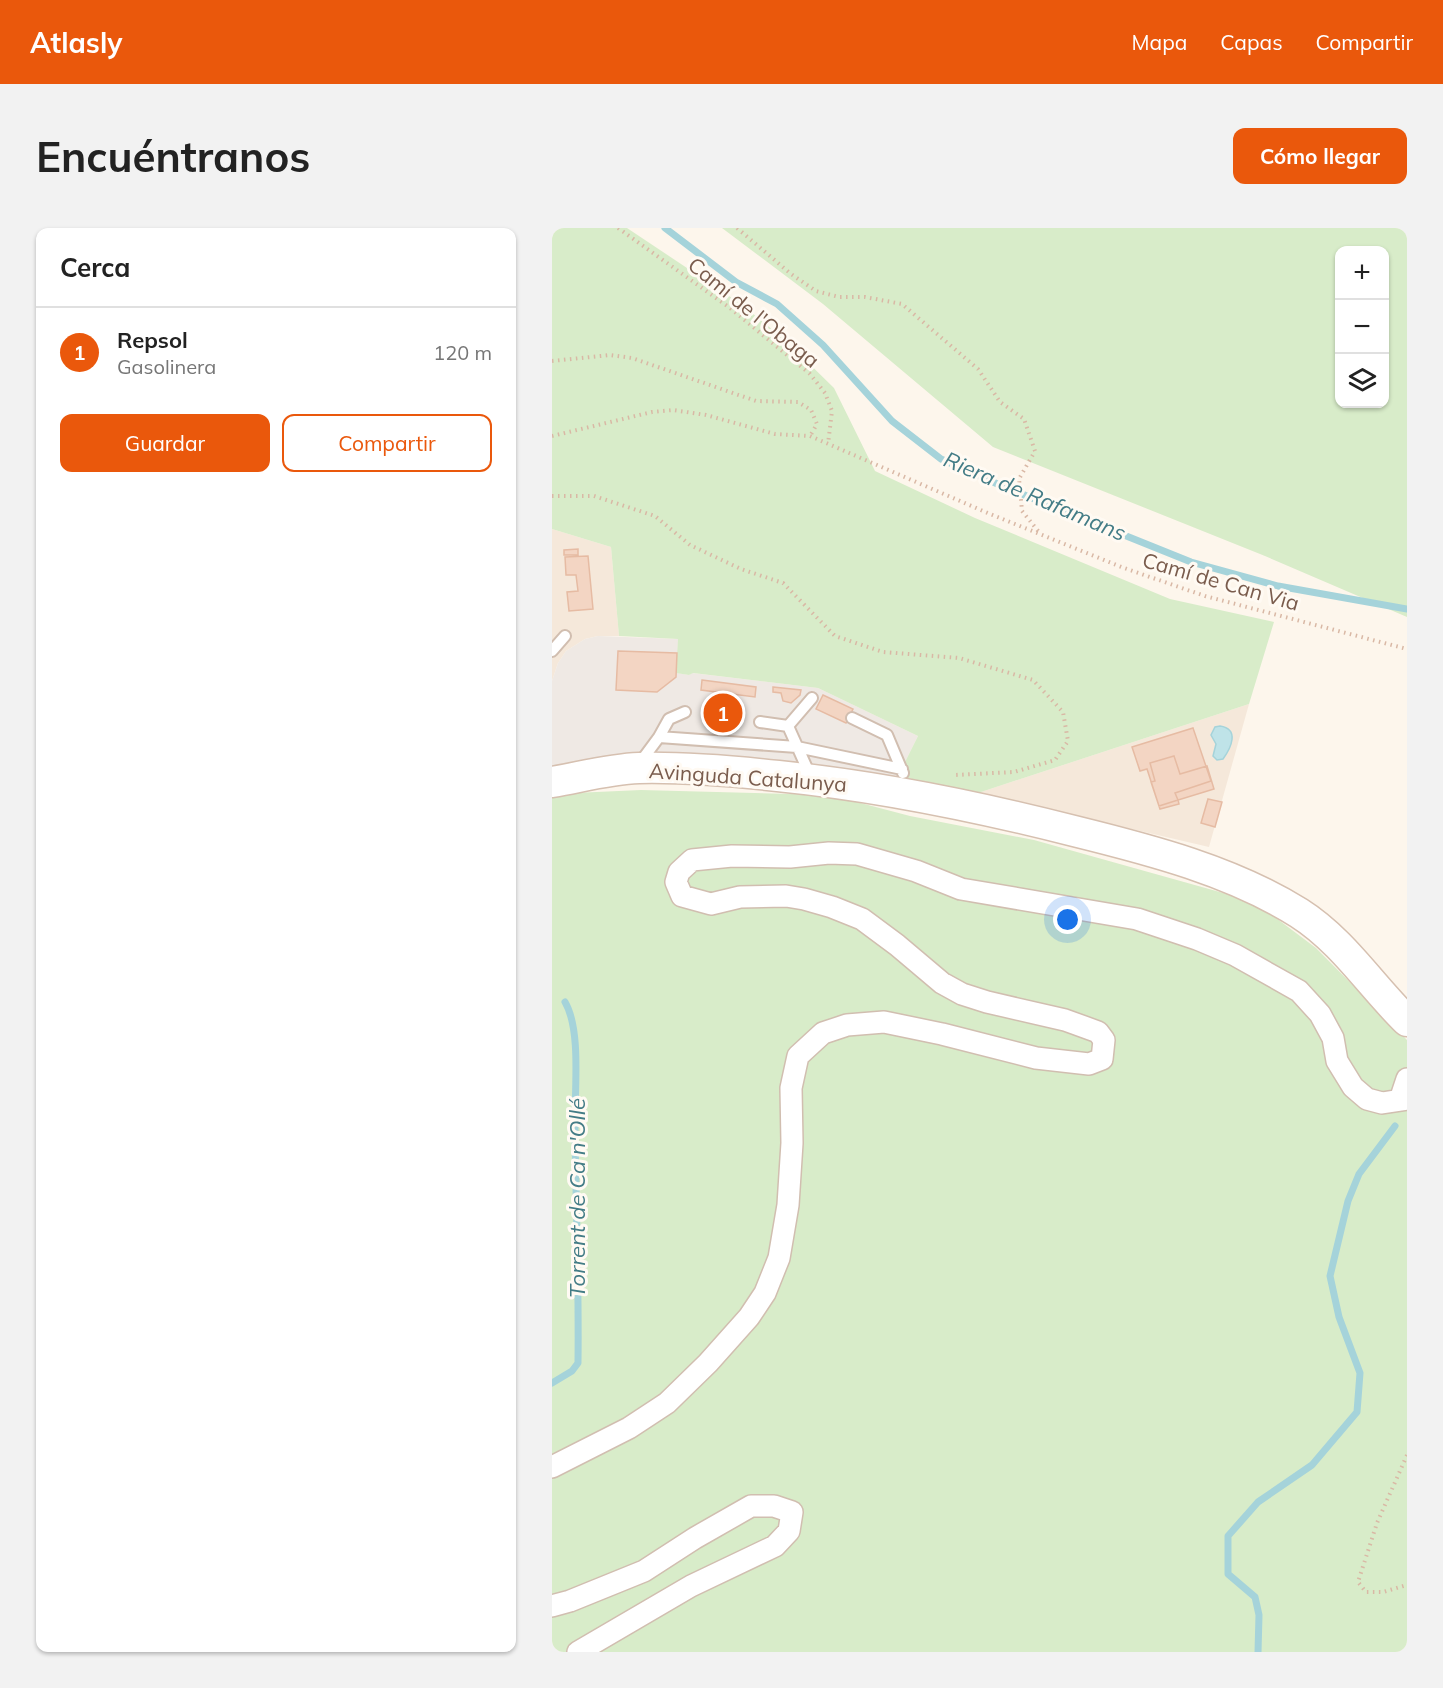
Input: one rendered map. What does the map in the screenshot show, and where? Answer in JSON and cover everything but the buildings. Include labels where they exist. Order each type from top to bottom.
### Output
[{"type":"main road","name":"Avinguda Catalunya","points":[[552,782],[636,768],[729,770],[812,779],[905,781],[1014,816],[1116,842],[1218,874],[1264,893],[1301,914],[1328,936],[1407,1022]]},
{"type":"street","points":[[552,1467],[608,1439],[667,1404],[749,1317],[765,1293],[779,1258],[788,1205],[792,1143],[791,1088],[798,1056],[824,1033],[847,1025],[884,1022],[952,1036],[1036,1058],[1089,1064],[1102,1059],[1104,1040],[1098,1032],[1065,1020],[962,994],[942,983],[862,919],[832,907],[786,896],[740,897],[711,904],[682,896],[676,882],[679,872],[692,860],[732,856],[790,857],[829,853],[857,854],[916,871],[961,889],[1147,922],[1235,955],[1299,991],[1320,1014],[1334,1038],[1337,1061],[1353,1087],[1367,1099],[1382,1103],[1403,1099],[1407,1079]]},
{"type":"street","points":[[552,1606],[644,1571],[751,1506],[774,1506],[792,1512],[789,1531],[775,1546],[690,1586],[578,1652]]},
{"type":"lane","points":[[552,651],[565,636]]},
{"type":"lane","points":[[788,726],[812,698]]},
{"type":"lane","points":[[636,768],[669,719],[685,712]]},
{"type":"lane","points":[[852,718],[887,735],[905,781]]},
{"type":"lane","points":[[760,722],[788,726]]},
{"type":"lane","points":[[788,726],[812,779]]},
{"type":"lane","points":[[659,737],[797,747],[905,781]]},
{"type":"path","name":"Camí de l'Obaga","points":[[618,228],[729,308],[810,374],[825,393],[832,411],[828,444]]},
{"type":"path","points":[[737,228],[791,274],[816,291],[839,297],[865,297],[902,304],[978,369],[1000,402],[1024,419],[1035,451],[1019,479],[1022,511],[1039,533]]},
{"type":"path","points":[[552,361],[610,355],[632,358],[756,401],[798,402],[812,410],[817,424],[810,436]]},
{"type":"path","name":"Camí de Can Via","points":[[552,436],[652,412],[673,410],[705,415],[775,434],[810,436],[990,514],[1124,568],[1205,596],[1407,649]]},
{"type":"path","points":[[552,496],[594,496],[655,516],[690,545],[741,569],[783,583],[835,636],[883,652],[959,658],[1033,680],[1063,712],[1068,741],[1055,760],[1014,772],[956,776]]},
{"type":"path","points":[[1407,1455],[1377,1522],[1358,1582],[1366,1592],[1383,1592],[1407,1585]]},
{"type":"shaded area","points":[[552,529],[611,547],[619,636],[598,636],[585,639],[566,651],[558,663],[552,681]]},
{"type":"shaded area","points":[[598,636],[678,639],[677,673],[818,688],[918,736],[898,776],[552,767],[552,681],[558,663],[566,651],[585,639]]},
{"type":"shaded area","points":[[1249,704],[1209,847],[978,793]]},
{"type":"green space","points":[[552,228],[627,228],[741,304],[784,339],[834,388],[875,471],[975,518],[1170,599],[1274,622],[1249,704],[978,793],[898,776],[918,736],[818,688],[676,673],[678,639],[619,636],[611,547],[552,529]]},
{"type":"green space","points":[[722,228],[1407,228],[1407,617],[1265,556],[993,447],[823,304]]},
{"type":"green space","points":[[641,790],[830,795],[910,816],[1034,840],[1256,903],[1316,948],[1407,1040],[1407,1652],[552,1652],[552,794]]},
{"type":"water","points":[[1220,726],[1230,731],[1232,740],[1223,759],[1217,760],[1213,756],[1216,744],[1211,735],[1215,727]]},
{"type":"waterway","name":"Riera de Rafamans","points":[[665,228],[736,282],[777,304],[823,345],[892,421],[941,459],[1191,562],[1278,586],[1407,609]]},
{"type":"waterway","name":"Torrent de Ca n'Ollé","points":[[552,1383],[572,1371],[578,1363],[576,1063],[574,1029],[565,1002]]},
{"type":"waterway","points":[[1258,1652],[1259,1615],[1255,1597],[1228,1574],[1228,1536],[1258,1502],[1312,1465],[1357,1412],[1360,1373],[1339,1317],[1330,1276],[1348,1201],[1359,1174],[1395,1126]]},
{"type":"place","name":"Repsol","points":[[723,713]]}]
